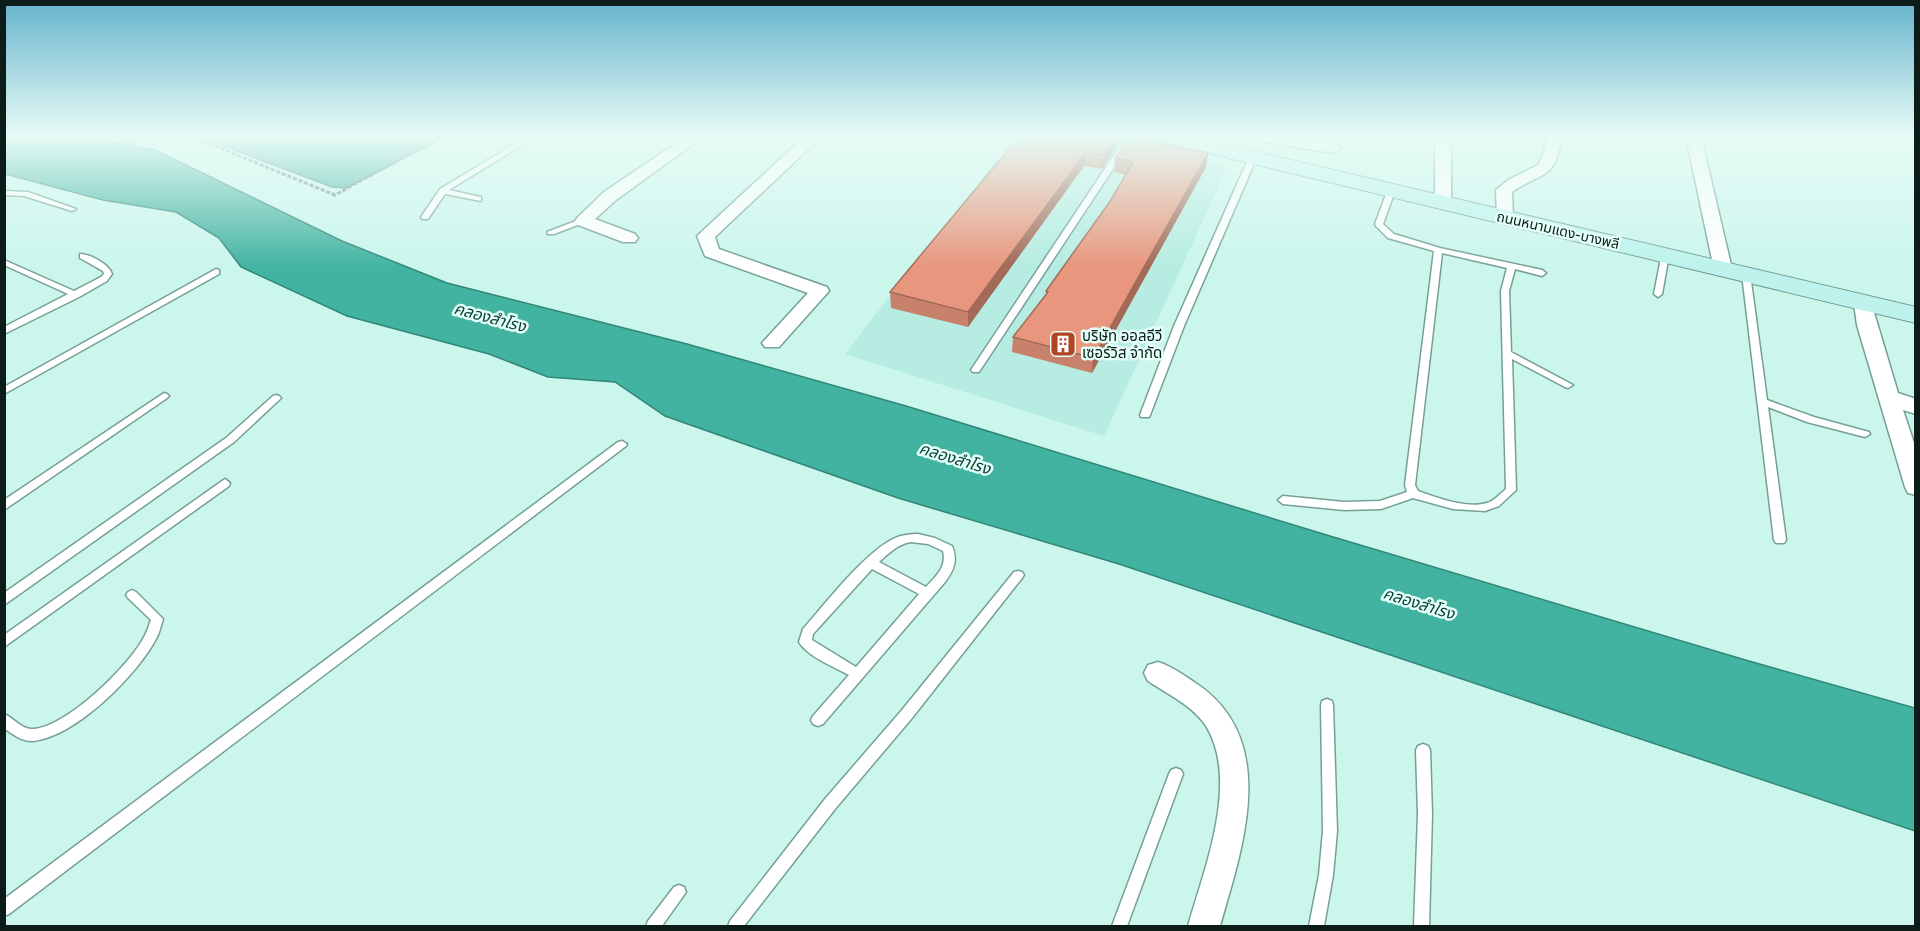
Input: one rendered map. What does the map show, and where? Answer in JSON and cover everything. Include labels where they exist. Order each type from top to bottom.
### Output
[{"type":"main road","name":"ถนนหนามแดง-บางพลี","points":[[1350,180],[1916,315]]},
{"type":"street","points":[[629,238],[584,221],[610,196],[632,180]]},
{"type":"street","points":[[766,180],[706,236],[711,252],[820,291],[772,343]]},
{"type":"street","points":[[1443,180],[1443,203]]},
{"type":"street","points":[[1505,218],[1504,190],[1522,180]]},
{"type":"street","points":[[1706,180],[1734,272]]},
{"type":"street","points":[[1863,303],[1867,324],[1916,487]]},
{"type":"street","points":[[1890,398],[1916,407]]},
{"type":"street","points":[[1158,673],[1196,699],[1215,717],[1226,742],[1234,770],[1230,828],[1204,927]]},
{"type":"lane","points":[[425,217],[443,191],[460,180]]},
{"type":"lane","points":[[976,370],[1101,180]]},
{"type":"lane","points":[[1145,415],[1179,326],[1243,180]]},
{"type":"lane","points":[[443,191],[478,200]]},
{"type":"lane","points":[[1391,191],[1379,224],[1391,236],[1438,250],[1542,273]]},
{"type":"lane","points":[[4,193],[25,194],[72,209]]},
{"type":"lane","points":[[551,232],[584,221]]},
{"type":"lane","points":[[1413,494],[1410,485],[1411,469],[1438,250]]},
{"type":"lane","points":[[1658,294],[1665,255]]},
{"type":"lane","points":[[4,331],[76,295],[108,274],[106,270],[82,256]]},
{"type":"lane","points":[[4,262],[76,295]]},
{"type":"lane","points":[[1283,500],[1344,506],[1381,505],[1413,494],[1476,508],[1493,505],[1511,490],[1504,291],[1511,267]]},
{"type":"lane","points":[[4,391],[216,272]]},
{"type":"lane","points":[[1734,272],[1761,401],[1780,540]]},
{"type":"lane","points":[[1507,353],[1568,385]]},
{"type":"lane","points":[[4,506],[164,396]]},
{"type":"lane","points":[[4,600],[221,447],[276,398]]},
{"type":"lane","points":[[1761,401],[1811,420],[1865,434]]},
{"type":"lane","points":[[4,909],[622,444]]},
{"type":"lane","points":[[4,642],[225,483]]},
{"type":"lane","points":[[818,720],[950,566],[951,557],[948,549],[924,539],[909,538],[898,541],[872,563],[807,632],[805,642],[812,648],[857,674]]},
{"type":"lane","points":[[872,563],[927,593]]},
{"type":"lane","points":[[735,927],[830,804],[907,714],[1018,575]]},
{"type":"lane","points":[[4,720],[25,734],[35,735],[50,730],[94,702],[113,685],[144,650],[156,629],[157,619],[132,595]]},
{"type":"lane","points":[[1316,927],[1326,875],[1330,831],[1327,705]]},
{"type":"lane","points":[[1421,927],[1425,814],[1423,750]]},
{"type":"lane","points":[[1119,927],[1176,774]]},
{"type":"lane","points":[[653,927],[679,892]]},
{"type":"path","points":[[299,180],[335,195],[361,180]]},
{"type":"shaded area","points":[[980,180],[1221,180],[1104,436],[845,354]]},
{"type":"water","name":"คลองสำโรง","points":[[29,180],[218,180],[342,241],[447,283],[687,344],[906,406],[1320,533],[1742,659],[1915,708],[1915,831],[1119,564],[898,498],[665,416],[615,382],[548,377],[489,354],[347,316],[241,267],[219,238],[176,212],[103,200]]},
{"type":"water","points":[[315,180],[361,180],[346,188],[332,187]]},
{"type":"building","points":[[983,180],[1065,180],[968,312],[890,292]]},
{"type":"building","points":[[1122,180],[1193,180],[1093,358],[1013,337],[1048,292],[1046,291]]},
{"type":"place","name":"บริษัท ออลอีวี เซอร์วิส จำกัด","points":[[1063,344]]}]
